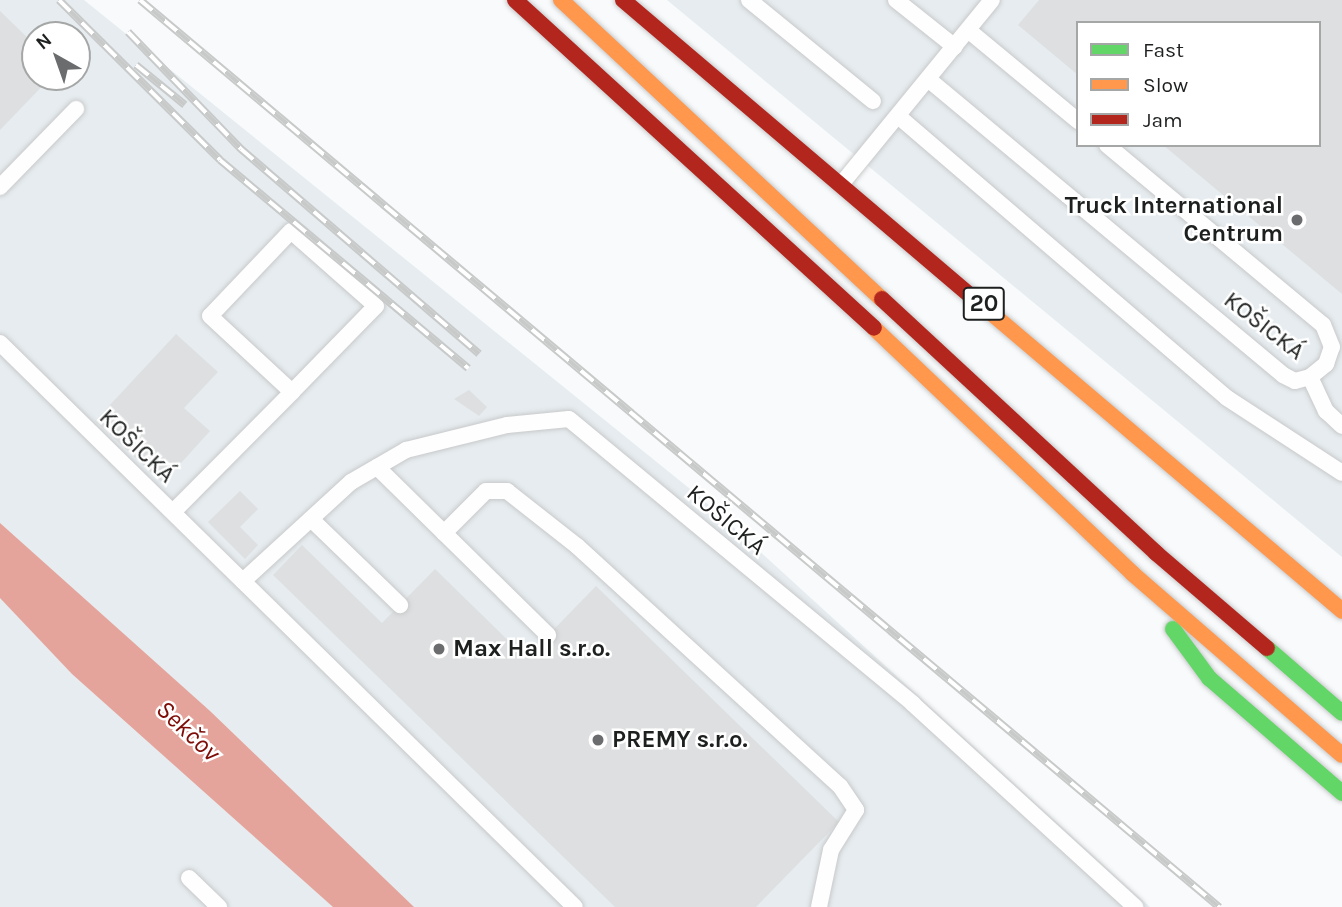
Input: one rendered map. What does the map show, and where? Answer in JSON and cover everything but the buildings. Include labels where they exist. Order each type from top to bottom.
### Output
[{"type":"main road","points":[[515,0],[783,242],[1133,574],[1342,755]]},
{"type":"main road","points":[[561,0],[1156,553],[1342,713]]},
{"type":"main road","name":"20","points":[[623,0],[843,182],[1342,611]]},
{"type":"main road","points":[[1133,574],[1209,678],[1342,793]]},
{"type":"lane","points":[[749,0],[873,101]]},
{"type":"lane","points":[[895,0],[955,47]]},
{"type":"lane","points":[[843,182],[992,0]]},
{"type":"lane","points":[[968,30],[1076,119]]},
{"type":"lane","name":"KOŠICKÁ","points":[[928,79],[1283,375],[1295,381],[1310,377],[1326,364],[1332,346],[1323,325],[1109,147]]},
{"type":"lane","points":[[0,187],[76,109]]},
{"type":"lane","points":[[898,116],[1227,398],[1342,473]]},
{"type":"lane","points":[[173,512],[292,392],[376,306],[291,231],[210,316],[292,392]]},
{"type":"lane","name":"KOŠICKÁ","points":[[0,343],[575,907]]},
{"type":"lane","points":[[1310,377],[1326,411],[1342,426]]},
{"type":"lane","name":"KOŠICKÁ","points":[[243,581],[351,482],[406,450],[507,425],[569,419],[913,704],[1135,907]]},
{"type":"lane","points":[[377,467],[548,635]]},
{"type":"lane","points":[[444,533],[486,491],[507,491],[525,503],[840,786],[856,810],[831,850],[819,907]]},
{"type":"lane","points":[[311,519],[400,605]]},
{"type":"lane","points":[[189,878],[219,907]]},
{"type":"shaded area","points":[[0,0],[84,0],[700,497],[1150,907],[0,907]]},
{"type":"shaded area","points":[[667,0],[1342,0],[1342,557]]},
{"type":"water","name":"Sekčov","points":[[0,523],[210,711],[414,907],[333,907],[72,674],[0,598]]},
{"type":"railway","points":[[59,0],[220,160],[468,368]]},
{"type":"railway","points":[[140,0],[1219,907]]},
{"type":"railway","points":[[128,32],[241,149],[479,354]]},
{"type":"railway","points":[[136,65],[185,105]]},
{"type":"traffic: fast","points":[[1173,629],[1209,678],[1342,793]]},
{"type":"traffic: fast","points":[[1267,648],[1342,713]]},
{"type":"traffic: slow","points":[[561,0],[882,299]]},
{"type":"traffic: slow","points":[[990,312],[1342,611]]},
{"type":"traffic: slow","points":[[874,328],[1133,574],[1342,755]]},
{"type":"traffic: jam","points":[[515,0],[874,328]]},
{"type":"traffic: jam","points":[[623,0],[990,312]]},
{"type":"traffic: jam","points":[[882,299],[1156,553],[1267,648]]},
{"type":"place","name":"Truck International Centrum","points":[[1297,220]]},
{"type":"place","name":"Max Hall s.r.o.","points":[[439,649]]},
{"type":"place","name":"PREMY s.r.o.","points":[[598,740]]}]
